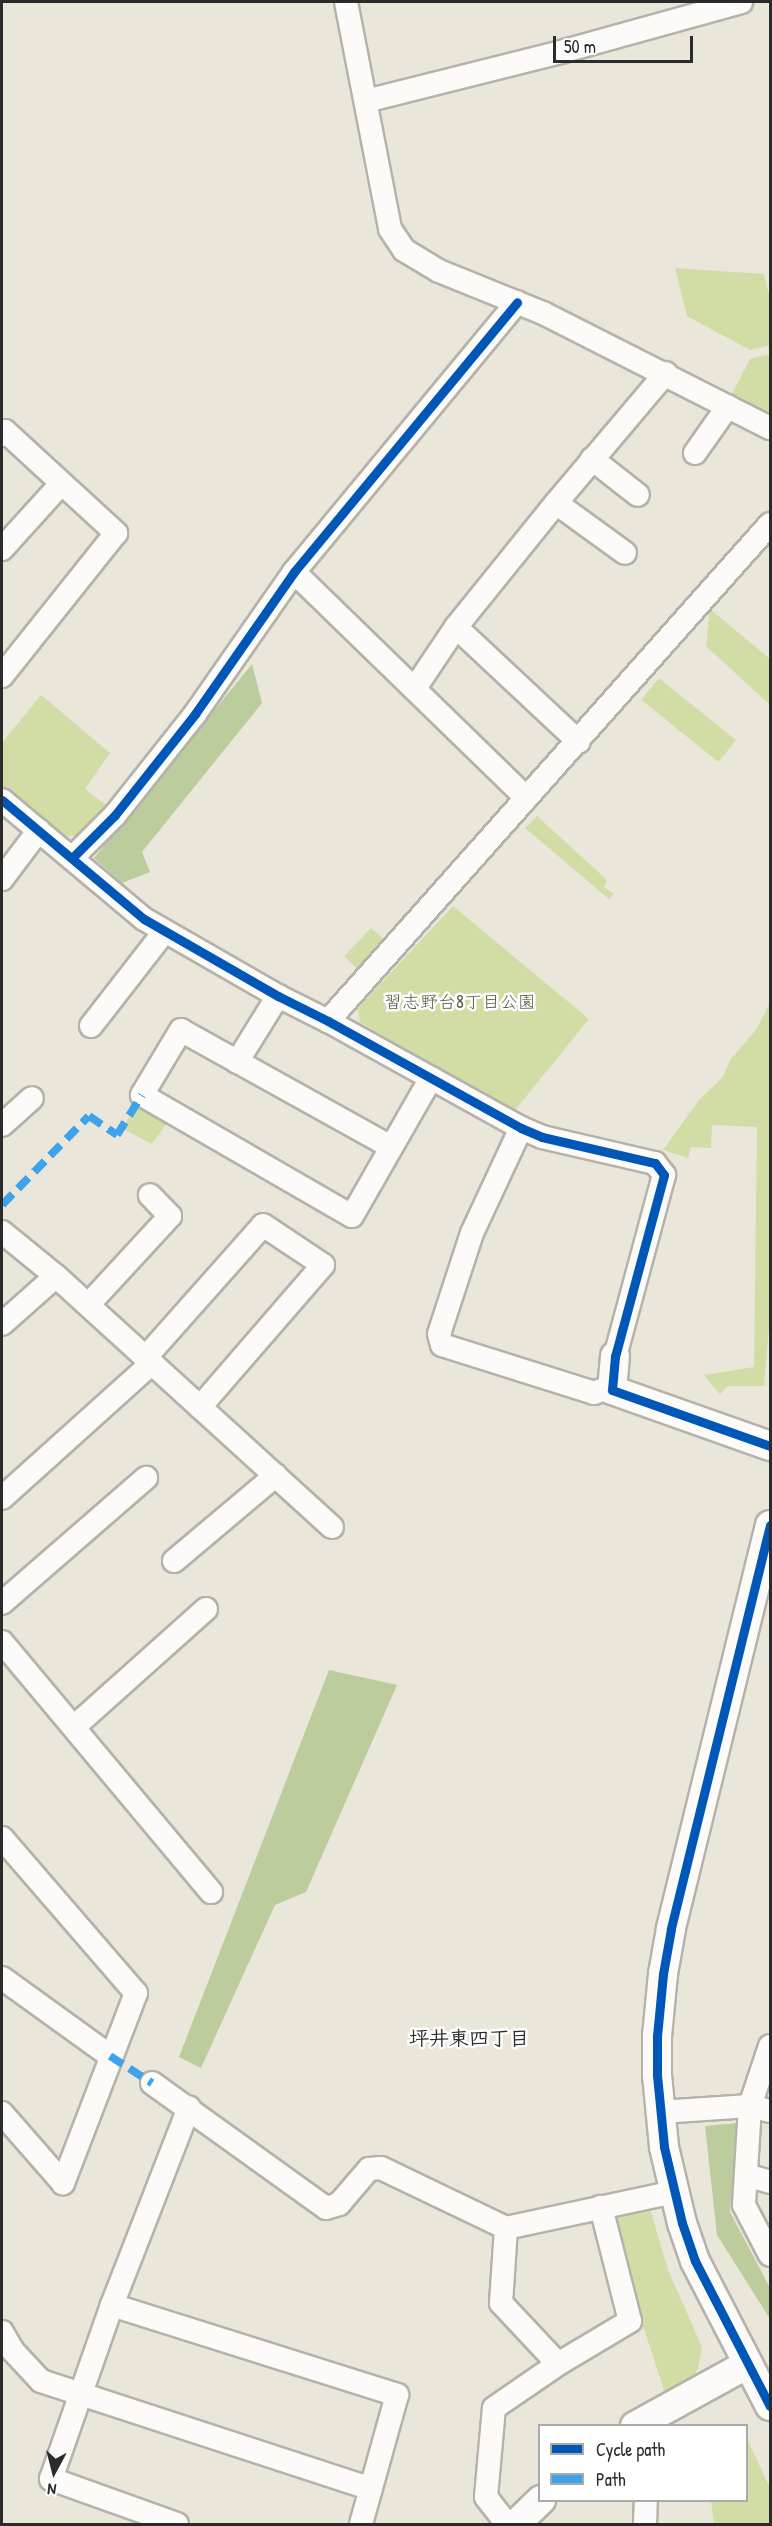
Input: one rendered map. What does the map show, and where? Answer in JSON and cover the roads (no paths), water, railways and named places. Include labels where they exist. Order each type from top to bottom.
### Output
[{"type":"street","points":[[346,2],[390,229],[404,250],[439,271],[517,302],[666,373],[771,428]]},
{"type":"street","points":[[366,101],[561,52],[741,2]]},
{"type":"street","points":[[72,858],[115,815],[188,723],[294,572],[517,302]]},
{"type":"street","points":[[415,688],[456,627],[592,459],[666,373]]},
{"type":"street","points":[[695,453],[728,406]]},
{"type":"street","points":[[2,435],[5,431],[116,533],[2,676]]},
{"type":"street","points":[[592,459],[638,495]]},
{"type":"street","points":[[2,549],[61,484]]},
{"type":"street","points":[[556,503],[625,554]]},
{"type":"street","points":[[328,1021],[771,524]]},
{"type":"street","points":[[294,572],[526,798]]},
{"type":"street","points":[[456,627],[579,742]]},
{"type":"street","points":[[4,806],[39,830],[144,919],[278,996],[328,1021],[521,1128],[542,1137],[655,1163],[663,1175],[615,1356],[617,1391]]},
{"type":"street","points":[[2,879],[39,830]]},
{"type":"street","points":[[91,1026],[165,931]]},
{"type":"street","points":[[237,1062],[278,996]]},
{"type":"street","points":[[391,1147],[181,1030],[142,1095],[352,1216],[431,1078]]},
{"type":"street","points":[[2,1125],[32,1098]]},
{"type":"street","points":[[521,1128],[472,1233],[439,1334],[442,1345],[594,1393],[617,1391],[771,1446]]},
{"type":"street","points":[[88,1305],[170,1216],[150,1195]]},
{"type":"street","points":[[2,1497],[149,1360],[263,1226],[323,1265],[200,1407]]},
{"type":"street","points":[[2,1232],[56,1276],[332,1527]]},
{"type":"street","points":[[2,1324],[56,1276]]},
{"type":"street","points":[[174,1561],[276,1475]]},
{"type":"street","points":[[2,1603],[146,1478]]},
{"type":"street","points":[[771,1525],[669,1940],[657,2036],[664,2147],[674,2192],[695,2261],[771,2406]]},
{"type":"street","points":[[74,1727],[206,1610]]},
{"type":"street","points":[[2,1642],[211,1892]]},
{"type":"street","points":[[2,1838],[136,1993],[63,2183],[2,2114]]},
{"type":"street","points":[[2,1978],[110,2056]]},
{"type":"street","points":[[771,2046],[746,2175],[744,2205],[771,2254]]},
{"type":"street","points":[[152,2083],[326,2208],[339,2204],[369,2169],[381,2168],[507,2228],[674,2192]]},
{"type":"street","points":[[177,2524],[51,2479],[112,2305],[189,2108]]},
{"type":"street","points":[[660,2112],[760,2108]]},
{"type":"street","points":[[746,2175],[771,2182]]},
{"type":"street","points":[[507,2524],[486,2497],[494,2408],[558,2364],[630,2321],[601,2207]]},
{"type":"street","points":[[507,2228],[501,2303],[558,2364]]},
{"type":"street","points":[[112,2305],[397,2395],[361,2524]]},
{"type":"street","points":[[2,2332],[13,2351],[40,2381],[371,2489]]},
{"type":"street","points":[[639,2424],[748,2364]]},
{"type":"street","points":[[516,2524],[539,2502]]},
{"type":"street","points":[[645,2524],[646,2502]]},
{"type":"district","name":"坪井東四丁目","points":[[469,2037]]},
{"type":"park label","name":"習志野台8丁目公園","points":[[460,1002]]}]
